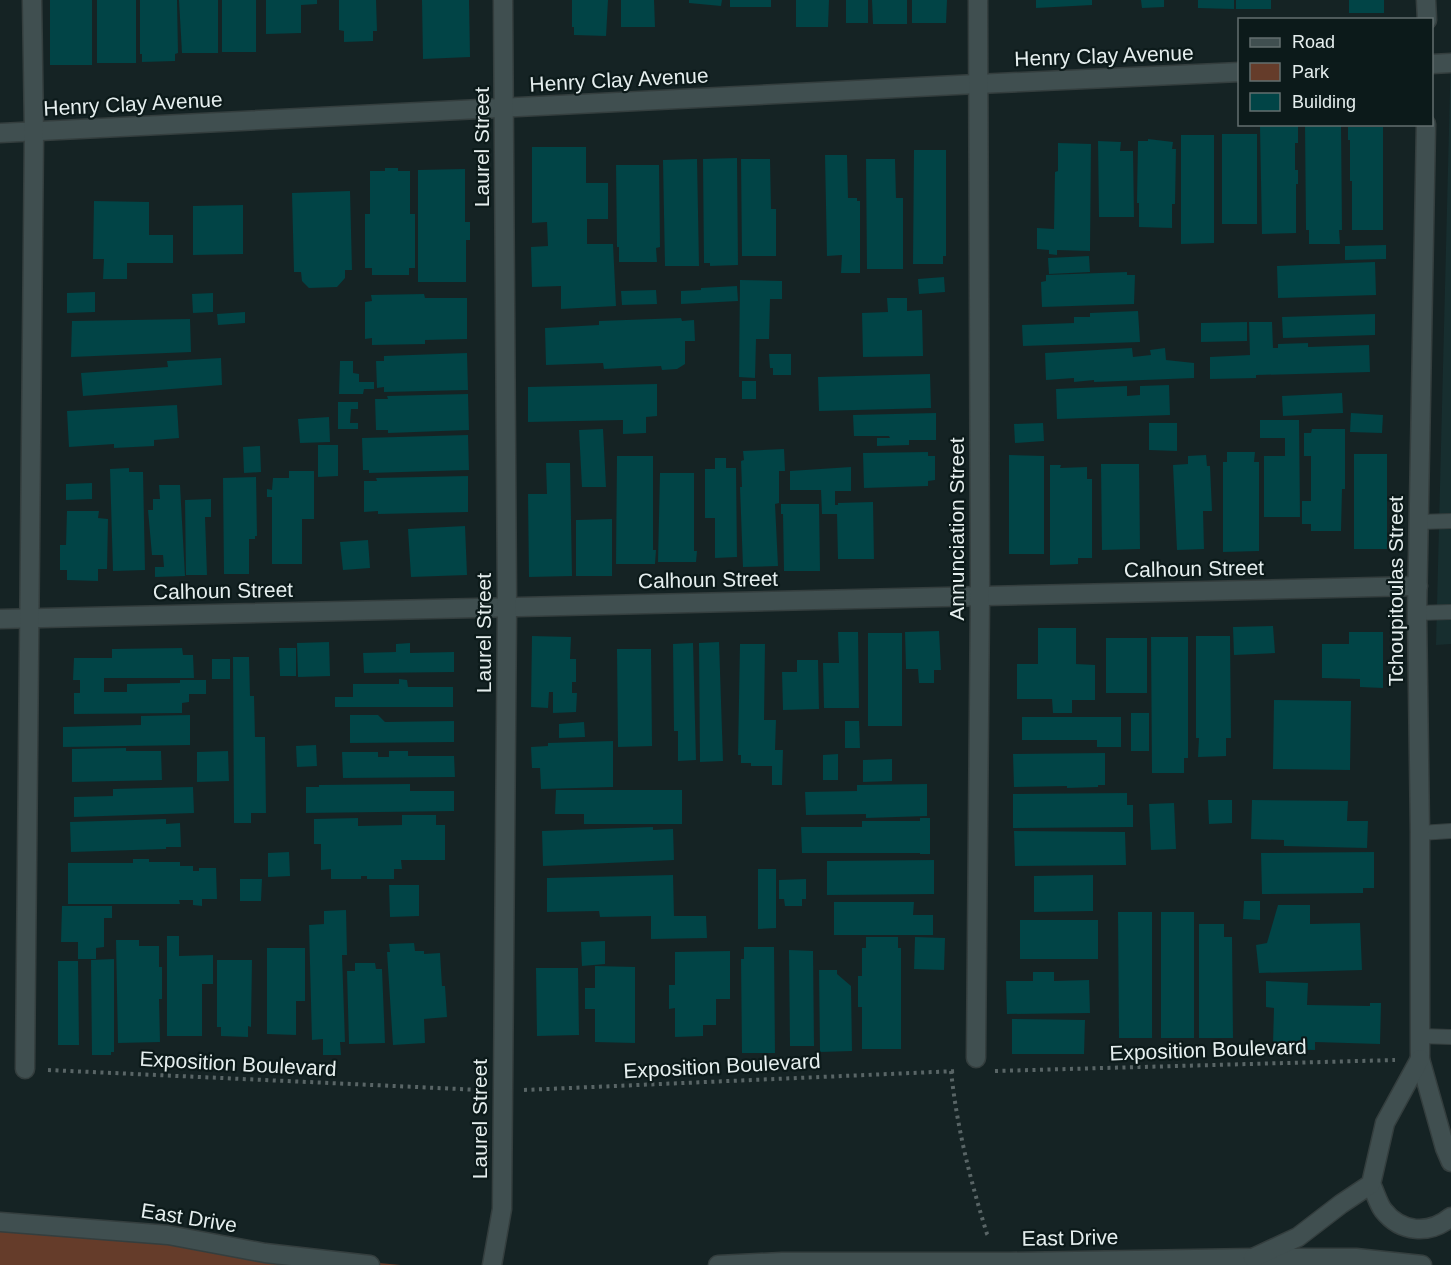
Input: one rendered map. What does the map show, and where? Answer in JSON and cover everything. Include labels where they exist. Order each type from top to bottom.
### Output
[{"type":"street","points":[[25,1069],[34,132],[32,0]]},
{"type":"street","name":"Laurel Street","points":[[492,1265],[502,1209],[507,607],[503,0]]},
{"type":"street","name":"Annunciation Street","points":[[976,1066],[980,596],[978,0]]},
{"type":"street","points":[[1426,0],[1427,18]]},
{"type":"street","points":[[1433,64],[1451,63]]},
{"type":"street","name":"Henry Clay Avenue","points":[[0,133],[1238,72]]},
{"type":"street","name":"Tchoupitoulas Street","points":[[1426,126],[1417,612],[1420,1059],[1451,1162]]},
{"type":"street","name":"Calhoun Street","points":[[0,619],[1418,586]]},
{"type":"street","name":"Tchoupitoulas Street","points":[[1371,1184],[1384,1123],[1420,1059]]},
{"type":"street","points":[[1252,1258],[1298,1238],[1371,1184],[1382,1209],[1396,1223],[1412,1230],[1427,1230],[1443,1224],[1451,1217]]},
{"type":"street","name":"East Drive","points":[[0,1222],[168,1235],[265,1253],[370,1265]]},
{"type":"street","name":"East Drive","points":[[718,1265],[782,1262],[1011,1263],[1252,1258],[1356,1258],[1422,1265]]},
{"type":"lane","points":[[1419,522],[1451,520]]},
{"type":"lane","points":[[1417,612],[1451,612]]},
{"type":"lane","points":[[1420,833],[1451,831]]},
{"type":"lane","points":[[1420,1036],[1451,1037]]},
{"type":"path","name":"Exposition Boulevard","points":[[25,1069],[502,1091],[951,1071],[976,1066],[1420,1059]]},
{"type":"path","points":[[951,1071],[956,1116],[968,1175],[987,1234],[1011,1263]]},
{"type":"shaded area","points":[[1451,50],[1451,644],[1436,645]]},
{"type":"green space","points":[[0,1223],[265,1253],[401,1265],[0,1265]]},
{"type":"building","points":[[50,0],[92,0],[92,65],[50,65]]},
{"type":"building","points":[[97,0],[136,0],[136,63],[97,63]]},
{"type":"building","points":[[140,0],[177,0],[178,53],[175,54],[175,61],[142,62]]},
{"type":"building","points":[[179,0],[218,0],[218,53],[182,53]]},
{"type":"building","points":[[222,0],[256,0],[256,52],[222,52]]},
{"type":"building","points":[[266,0],[317,0],[317,4],[301,5],[301,33],[266,34]]},
{"type":"building","points":[[339,0],[376,0],[377,31],[373,31],[373,41],[344,42],[344,31],[339,30]]},
{"type":"building","points":[[422,0],[469,0],[470,57],[423,59]]},
{"type":"building","points":[[572,0],[608,0],[606,36],[574,35]]},
{"type":"building","points":[[621,0],[654,0],[655,27],[621,27]]},
{"type":"building","points":[[689,0],[722,0],[721,6],[689,3]]},
{"type":"building","points":[[730,0],[771,0],[771,7],[730,7]]},
{"type":"building","points":[[796,0],[829,0],[828,27],[796,27]]},
{"type":"building","points":[[846,0],[868,0],[868,23],[846,23]]},
{"type":"building","points":[[872,0],[907,0],[907,24],[873,24]]},
{"type":"building","points":[[912,0],[947,0],[946,23],[912,23]]},
{"type":"building","points":[[1036,0],[1092,0],[1092,5],[1036,8]]},
{"type":"building","points":[[1141,0],[1164,0],[1164,7],[1142,8]]},
{"type":"building","points":[[1198,0],[1234,0],[1234,9],[1198,8]]},
{"type":"building","points":[[1236,0],[1271,0],[1271,9],[1236,9]]},
{"type":"building","points":[[1349,0],[1384,0],[1384,13],[1349,13]]},
{"type":"building","points":[[1260,126],[1298,126],[1298,143],[1295,143],[1295,170],[1298,170],[1296,233],[1262,234]]},
{"type":"building","points":[[1305,126],[1341,126],[1342,230],[1339,230],[1340,244],[1309,244],[1309,230],[1306,230]]},
{"type":"building","points":[[1348,127],[1383,127],[1383,230],[1352,230],[1352,181],[1350,181]]},
{"type":"building","points":[[1222,134],[1257,134],[1257,224],[1222,224]]},
{"type":"building","points":[[1181,135],[1214,135],[1214,243],[1181,244]]},
{"type":"building","points":[[1148,139],[1173,142],[1172,149],[1176,149],[1172,228],[1139,227],[1138,141],[1148,141]]},
{"type":"building","points":[[1098,141],[1121,142],[1120,151],[1133,151],[1134,217],[1099,217]]},
{"type":"building","points":[[1058,143],[1091,144],[1090,251],[1057,250],[1057,255],[1049,254],[1049,250],[1037,249],[1037,228],[1054,229]]},
{"type":"building","points":[[532,147],[586,147],[586,183],[608,183],[608,219],[587,219],[587,244],[613,244],[616,306],[561,309],[561,286],[532,287],[531,247],[548,246],[547,222],[532,223]]},
{"type":"building","points":[[914,150],[946,150],[946,256],[943,256],[943,264],[913,264]]},
{"type":"building","points":[[825,155],[847,155],[848,198],[857,198],[857,201],[860,201],[860,273],[841,273],[842,255],[827,256]]},
{"type":"building","points":[[737,158],[738,265],[710,266],[710,263],[704,263],[703,159]]},
{"type":"building","points":[[697,159],[699,266],[665,266],[663,160]]},
{"type":"building","points":[[741,159],[770,159],[771,209],[776,209],[776,256],[742,256]]},
{"type":"building","points":[[866,159],[895,159],[896,198],[903,198],[903,269],[867,269]]},
{"type":"building","points":[[616,165],[659,165],[660,247],[656,248],[657,262],[619,262]]},
{"type":"building","points":[[385,168],[410,171],[410,214],[415,214],[415,268],[409,268],[409,275],[372,275],[372,268],[365,268],[365,214],[370,214],[370,171],[385,171]]},
{"type":"building","points":[[465,169],[465,222],[470,222],[470,240],[466,240],[466,282],[418,282],[418,170]]},
{"type":"building","points":[[350,191],[352,270],[345,270],[345,278],[337,287],[309,288],[302,281],[301,272],[294,272],[292,193]]},
{"type":"building","points":[[94,201],[149,202],[149,235],[173,235],[173,263],[127,263],[127,279],[103,279],[104,259],[93,259]]},
{"type":"building","points":[[243,205],[243,254],[193,255],[193,206]]},
{"type":"building","points":[[1386,245],[1386,259],[1345,260],[1345,246]]},
{"type":"building","points":[[1089,256],[1090,272],[1049,274],[1048,258]]},
{"type":"building","points":[[1375,262],[1376,295],[1278,298],[1277,266]]},
{"type":"building","points":[[1127,272],[1127,275],[1135,275],[1134,304],[1042,307],[1041,282],[1046,281],[1046,275]]},
{"type":"building","points":[[944,277],[945,292],[919,294],[918,279]]},
{"type":"building","points":[[740,280],[782,281],[782,299],[770,299],[769,339],[756,339],[755,378],[739,377]]},
{"type":"building","points":[[737,286],[738,301],[681,304],[681,291]]},
{"type":"building","points":[[656,290],[657,304],[622,305],[621,291]]},
{"type":"building","points":[[95,292],[95,312],[67,313],[67,293]]},
{"type":"building","points":[[213,293],[213,312],[193,313],[192,294]]},
{"type":"building","points":[[424,294],[425,298],[467,298],[467,339],[425,340],[425,344],[372,345],[372,338],[365,339],[365,302],[372,301],[371,295]]},
{"type":"building","points":[[887,298],[907,298],[907,311],[922,310],[923,356],[863,357],[862,313],[888,312]]},
{"type":"building","points":[[1138,311],[1140,342],[1023,346],[1022,325],[1074,323],[1074,317],[1090,317],[1090,313]]},
{"type":"building","points":[[245,312],[245,323],[218,325],[217,314]]},
{"type":"building","points":[[1375,314],[1375,335],[1283,338],[1282,317]]},
{"type":"building","points":[[681,318],[682,321],[694,320],[695,341],[685,341],[685,364],[677,369],[662,370],[661,366],[604,369],[603,363],[546,365],[545,328],[599,325],[599,321]]},
{"type":"building","points":[[190,319],[191,352],[71,357],[72,321]]},
{"type":"building","points":[[1247,322],[1247,341],[1201,342],[1201,323]]},
{"type":"building","points":[[1249,322],[1272,322],[1273,348],[1278,348],[1278,344],[1308,343],[1308,347],[1369,345],[1370,372],[1256,375],[1256,378],[1210,379],[1210,357],[1250,355]]},
{"type":"building","points":[[1132,348],[1133,357],[1151,355],[1150,350],[1165,348],[1166,360],[1194,363],[1194,378],[1094,382],[1094,380],[1074,382],[1074,378],[1046,380],[1045,353]]},
{"type":"building","points":[[467,353],[468,390],[384,392],[384,387],[377,388],[376,361],[384,361],[384,356]]},
{"type":"building","points":[[769,354],[791,354],[791,375],[773,375]]},
{"type":"building","points":[[221,358],[222,385],[83,396],[81,373],[168,367],[167,361]]},
{"type":"building","points":[[340,361],[353,361],[353,373],[359,374],[359,382],[374,382],[374,389],[364,389],[363,394],[339,394]]},
{"type":"building","points":[[930,374],[931,408],[819,411],[818,377]]},
{"type":"building","points":[[742,381],[756,381],[756,399],[742,399]]},
{"type":"building","points":[[657,384],[657,416],[646,417],[646,433],[623,434],[623,420],[528,422],[528,387]]},
{"type":"building","points":[[1169,385],[1170,415],[1057,419],[1056,389],[1127,386],[1127,396],[1140,395],[1140,386]]},
{"type":"building","points":[[1342,393],[1343,413],[1283,416],[1282,396]]},
{"type":"building","points":[[468,394],[469,430],[388,433],[388,430],[376,430],[375,399],[388,399],[387,396]]},
{"type":"building","points":[[338,402],[358,402],[358,409],[351,409],[350,423],[358,423],[358,429],[338,429]]},
{"type":"building","points":[[177,405],[179,438],[154,440],[154,446],[114,448],[114,444],[69,447],[67,411]]},
{"type":"building","points":[[936,413],[936,440],[909,440],[909,445],[877,446],[877,438],[890,438],[889,436],[854,436],[853,415]]},
{"type":"building","points":[[1351,413],[1383,415],[1382,433],[1350,432]]},
{"type":"building","points":[[329,417],[330,442],[300,443],[298,419]]},
{"type":"building","points":[[1260,420],[1299,420],[1300,517],[1264,517],[1264,456],[1285,456],[1285,438],[1260,438]]},
{"type":"building","points":[[1043,423],[1044,441],[1015,443],[1014,424]]},
{"type":"building","points":[[1149,423],[1177,423],[1177,451],[1149,450]]},
{"type":"building","points":[[603,429],[606,487],[582,487],[579,430]]},
{"type":"building","points":[[1312,429],[1345,429],[1345,489],[1342,489],[1341,531],[1311,531],[1311,524],[1302,524],[1302,501],[1311,501],[1311,456],[1304,456],[1304,433],[1311,433]]},
{"type":"building","points":[[468,435],[469,470],[369,473],[369,470],[363,470],[362,438]]},
{"type":"building","points":[[318,445],[338,445],[338,476],[318,477]]},
{"type":"building","points":[[260,446],[261,472],[244,473],[243,447]]},
{"type":"building","points":[[784,449],[785,471],[779,471],[779,503],[775,504],[778,566],[743,567],[740,487],[742,487],[743,451]]},
{"type":"building","points":[[928,452],[928,456],[935,456],[935,480],[928,481],[928,486],[864,488],[863,453]]},
{"type":"building","points":[[1227,452],[1255,452],[1254,462],[1259,462],[1259,551],[1223,552],[1223,462],[1227,462]]},
{"type":"building","points":[[1354,454],[1387,454],[1387,549],[1354,549]]},
{"type":"building","points":[[1009,455],[1044,456],[1044,554],[1009,554]]},
{"type":"building","points":[[1206,455],[1207,466],[1210,466],[1212,511],[1203,511],[1204,549],[1177,550],[1173,465],[1188,464],[1188,456]]},
{"type":"building","points":[[617,456],[653,456],[655,564],[616,564]]},
{"type":"building","points":[[715,458],[726,458],[726,468],[736,468],[737,557],[715,558],[715,518],[705,518],[705,469],[715,469]]},
{"type":"building","points":[[546,463],[570,463],[572,576],[529,577],[528,494],[547,494]]},
{"type":"building","points":[[1101,464],[1139,464],[1140,549],[1102,550]]},
{"type":"building","points":[[1050,465],[1061,465],[1060,468],[1087,467],[1087,479],[1092,479],[1092,558],[1078,558],[1078,564],[1050,565]]},
{"type":"building","points":[[851,467],[851,491],[835,491],[835,505],[873,502],[874,559],[838,559],[837,514],[822,514],[821,490],[790,490],[790,471]]},
{"type":"building","points":[[129,468],[129,472],[143,472],[145,570],[113,571],[110,469]]},
{"type":"building","points":[[289,471],[314,471],[314,519],[302,519],[302,564],[272,564],[272,497],[267,497],[267,489],[272,490],[273,478],[289,478]]},
{"type":"building","points":[[660,473],[694,473],[696,562],[658,562]]},
{"type":"building","points":[[468,476],[468,512],[378,514],[378,511],[364,512],[364,481],[377,481],[376,478]]},
{"type":"building","points":[[256,477],[257,536],[255,539],[249,539],[249,574],[224,574],[223,478]]},
{"type":"building","points":[[92,483],[92,499],[66,500],[66,484]]},
{"type":"building","points":[[159,485],[180,485],[185,576],[155,577],[155,567],[164,567],[163,555],[152,555],[148,510],[153,510],[153,499],[160,499]]},
{"type":"building","points":[[211,499],[211,517],[205,517],[207,575],[186,575],[185,500]]},
{"type":"building","points":[[781,504],[819,504],[820,571],[784,571]]},
{"type":"building","points":[[67,511],[99,511],[98,518],[108,519],[107,569],[98,569],[98,581],[67,580],[67,570],[60,570],[60,545],[66,545]]},
{"type":"building","points":[[612,519],[612,576],[576,576],[576,520]]},
{"type":"building","points":[[465,526],[467,575],[411,577],[408,529]]},
{"type":"building","points":[[368,540],[370,568],[343,570],[340,542]]},
{"type":"building","points":[[1273,626],[1275,653],[1234,655],[1233,627]]},
{"type":"building","points":[[1038,628],[1076,628],[1076,664],[1095,665],[1095,700],[1072,700],[1072,713],[1053,713],[1052,699],[1017,699],[1017,664],[1038,664]]},
{"type":"building","points":[[939,631],[941,670],[934,670],[934,683],[919,683],[918,669],[906,669],[905,632]]},
{"type":"building","points":[[838,632],[858,632],[859,708],[824,708],[823,663],[839,663]]},
{"type":"building","points":[[1349,632],[1383,632],[1383,688],[1360,687],[1360,679],[1322,678],[1322,644],[1349,644]]},
{"type":"building","points":[[868,633],[902,633],[902,726],[868,726]]},
{"type":"building","points":[[532,636],[571,637],[570,659],[576,659],[576,682],[572,682],[572,693],[577,693],[576,712],[553,713],[553,692],[549,692],[548,708],[531,707]]},
{"type":"building","points":[[1196,636],[1230,636],[1231,738],[1226,738],[1226,756],[1198,757]]},
{"type":"building","points":[[1151,637],[1188,637],[1188,758],[1184,758],[1184,773],[1152,773]]},
{"type":"building","points":[[1106,638],[1147,638],[1147,693],[1106,693]]},
{"type":"building","points":[[329,642],[330,676],[298,677],[297,643]]},
{"type":"building","points":[[719,642],[723,761],[700,762],[699,643]]},
{"type":"building","points":[[410,643],[410,653],[454,652],[454,672],[364,673],[363,653],[396,652],[396,644]]},
{"type":"building","points":[[693,643],[696,760],[678,761],[678,731],[674,731],[673,644]]},
{"type":"building","points":[[740,644],[765,644],[764,720],[776,720],[775,750],[783,750],[782,785],[772,785],[772,766],[751,766],[751,763],[741,763],[741,755],[738,755]]},
{"type":"building","points":[[182,648],[183,655],[193,655],[194,678],[104,678],[104,692],[127,692],[127,684],[206,680],[206,694],[189,694],[189,702],[182,703],[182,713],[74,714],[74,693],[80,693],[80,680],[73,680],[74,658],[112,658],[112,649]]},
{"type":"building","points":[[279,648],[296,648],[296,676],[280,676]]},
{"type":"building","points":[[617,649],[651,649],[652,746],[618,747]]},
{"type":"building","points":[[233,657],[249,657],[250,696],[254,696],[255,737],[265,737],[266,813],[251,813],[251,823],[234,823]]},
{"type":"building","points":[[212,659],[230,659],[230,679],[212,679]]},
{"type":"building","points":[[797,660],[818,660],[819,709],[783,710],[782,672],[797,672]]},
{"type":"building","points":[[399,679],[407,680],[408,687],[453,687],[453,707],[335,707],[335,697],[353,697],[353,684],[399,684]]},
{"type":"building","points":[[1274,700],[1351,701],[1350,770],[1273,769]]},
{"type":"building","points":[[1131,713],[1149,713],[1149,751],[1131,751]]},
{"type":"building","points":[[190,715],[190,745],[63,747],[63,727],[141,725],[141,716]]},
{"type":"building","points":[[350,715],[378,715],[385,722],[454,721],[454,742],[350,743]]},
{"type":"building","points":[[1022,717],[1121,717],[1121,747],[1097,747],[1097,740],[1022,740]]},
{"type":"building","points":[[845,721],[859,721],[860,748],[845,748]]},
{"type":"building","points":[[584,722],[585,737],[559,738],[559,724]]},
{"type":"building","points":[[613,741],[613,787],[541,789],[540,768],[532,768],[531,747],[548,746],[548,743]]},
{"type":"building","points":[[316,745],[317,766],[297,767],[296,746]]},
{"type":"building","points":[[126,748],[126,751],[161,751],[162,780],[72,782],[72,749]]},
{"type":"building","points":[[228,751],[229,781],[197,782],[197,752]]},
{"type":"building","points":[[389,751],[408,751],[408,756],[454,756],[455,777],[343,778],[342,752],[378,752],[378,757],[389,757]]},
{"type":"building","points":[[1105,753],[1105,785],[1067,788],[1067,786],[1014,787],[1013,754]]},
{"type":"building","points":[[838,754],[838,780],[823,780],[823,755]]},
{"type":"building","points":[[892,759],[892,781],[863,782],[863,760]]},
{"type":"building","points":[[410,784],[410,791],[454,791],[454,811],[306,813],[306,787]]},
{"type":"building","points":[[927,784],[927,816],[866,818],[866,814],[806,815],[805,792],[857,791],[857,785]]},
{"type":"building","points":[[193,787],[194,813],[74,817],[74,797],[113,796],[113,789]]},
{"type":"building","points":[[556,790],[682,790],[682,824],[584,824],[584,814],[555,814]]},
{"type":"building","points":[[1127,793],[1127,805],[1133,805],[1133,827],[1013,828],[1013,794]]},
{"type":"building","points":[[1208,800],[1232,800],[1232,823],[1209,824]]},
{"type":"building","points":[[1252,800],[1348,801],[1347,821],[1368,821],[1367,848],[1284,846],[1284,840],[1251,839]]},
{"type":"building","points":[[1174,803],[1176,849],[1151,850],[1149,804]]},
{"type":"building","points":[[402,815],[436,815],[436,825],[445,825],[445,860],[401,860],[402,869],[394,869],[394,879],[367,879],[367,876],[361,876],[361,879],[331,879],[331,869],[321,870],[321,844],[314,844],[314,819],[358,818],[358,826],[402,825]]},
{"type":"building","points":[[920,818],[930,818],[930,854],[802,853],[801,827],[862,827],[862,821],[920,821]]},
{"type":"building","points":[[166,819],[166,824],[180,823],[181,847],[71,852],[70,822]]},
{"type":"building","points":[[653,827],[653,830],[673,829],[674,860],[543,866],[542,831]]},
{"type":"building","points":[[1014,831],[1125,832],[1126,865],[1015,866]]},
{"type":"building","points":[[289,852],[290,876],[268,877],[268,853]]},
{"type":"building","points":[[1374,852],[1374,888],[1363,888],[1363,893],[1262,894],[1261,853]]},
{"type":"building","points":[[133,859],[149,859],[149,862],[180,862],[180,866],[193,866],[193,871],[199,871],[199,868],[216,868],[217,899],[202,899],[202,906],[193,905],[193,900],[179,900],[180,904],[68,904],[68,863],[133,863]]},
{"type":"building","points":[[934,860],[934,894],[827,895],[827,861]]},
{"type":"building","points":[[758,869],[776,869],[776,928],[758,929]]},
{"type":"building","points":[[673,875],[674,916],[706,916],[707,938],[651,939],[651,916],[600,917],[599,911],[547,912],[547,878]]},
{"type":"building","points":[[1093,875],[1093,911],[1034,912],[1034,876]]},
{"type":"building","points":[[240,879],[262,879],[261,901],[240,901]]},
{"type":"building","points":[[806,879],[806,899],[802,899],[802,906],[785,906],[784,899],[779,899],[779,880]]},
{"type":"building","points":[[389,885],[419,885],[419,916],[390,917]]},
{"type":"building","points":[[1244,901],[1260,901],[1260,920],[1243,919]]},
{"type":"building","points":[[834,902],[914,902],[913,915],[933,915],[933,935],[834,935]]},
{"type":"building","points":[[1278,905],[1310,905],[1310,924],[1360,923],[1362,970],[1259,973],[1256,945],[1267,943]]},
{"type":"building","points":[[62,906],[112,906],[112,918],[104,918],[104,947],[96,948],[96,959],[78,959],[78,942],[61,942]]},
{"type":"building","points":[[346,910],[347,955],[342,955],[345,1042],[340,1042],[341,1055],[323,1055],[323,1039],[312,1040],[309,925],[324,924],[324,911]]},
{"type":"building","points":[[1118,912],[1152,912],[1152,1038],[1119,1038]]},
{"type":"building","points":[[1161,912],[1194,912],[1194,1038],[1161,1038]]},
{"type":"building","points":[[1020,920],[1098,920],[1098,959],[1020,959]]},
{"type":"building","points":[[1199,924],[1224,924],[1224,937],[1232,937],[1233,1038],[1199,1038]]},
{"type":"building","points":[[167,936],[179,936],[179,956],[213,955],[213,984],[202,984],[202,1036],[167,1036]]},
{"type":"building","points":[[866,937],[898,937],[898,948],[901,948],[901,1049],[862,1049],[862,1007],[858,1007],[858,976],[862,976],[862,948],[866,948]]},
{"type":"building","points":[[915,937],[945,938],[944,970],[914,969]]},
{"type":"building","points":[[116,940],[139,940],[139,946],[159,946],[159,967],[162,967],[162,999],[159,999],[160,1042],[118,1043]]},
{"type":"building","points":[[605,941],[605,964],[582,966],[581,942]]},
{"type":"building","points":[[414,943],[415,951],[424,951],[424,954],[440,953],[447,1017],[424,1019],[425,1043],[393,1045],[387,952],[390,952],[389,944]]},
{"type":"building","points":[[744,947],[774,947],[775,1053],[742,1053],[741,959],[744,959]]},
{"type":"building","points":[[267,948],[305,948],[305,1001],[296,1001],[296,1035],[267,1034]]},
{"type":"building","points":[[789,950],[813,951],[814,1046],[790,1046]]},
{"type":"building","points":[[730,951],[730,999],[716,999],[716,1025],[703,1025],[703,1036],[675,1037],[675,1008],[669,1009],[669,985],[675,985],[675,952]]},
{"type":"building","points":[[114,959],[114,1052],[111,1052],[111,1055],[92,1055],[91,960]]},
{"type":"building","points":[[217,960],[252,960],[251,1027],[248,1026],[248,1037],[221,1036],[221,1027],[217,1027]]},
{"type":"building","points":[[58,961],[78,961],[79,1045],[58,1045]]},
{"type":"building","points":[[355,963],[375,963],[376,969],[382,969],[385,1043],[349,1044],[347,971],[355,971]]},
{"type":"building","points":[[595,966],[635,967],[635,1043],[595,1042],[595,1009],[585,1009],[585,988],[595,988]]},
{"type":"building","points":[[536,968],[578,968],[579,1035],[537,1036]]},
{"type":"building","points":[[819,970],[837,970],[837,974],[851,986],[852,1051],[820,1052]]},
{"type":"building","points":[[1033,972],[1054,972],[1054,981],[1089,980],[1090,1013],[1007,1014],[1006,981],[1033,981]]},
{"type":"building","points":[[1266,981],[1308,983],[1307,1005],[1370,1006],[1370,1003],[1381,1003],[1380,1044],[1315,1042],[1315,1050],[1279,1049],[1280,1044],[1273,1044],[1274,1008],[1266,1007]]},
{"type":"building","points":[[1012,1019],[1085,1020],[1084,1054],[1012,1054]]}]
